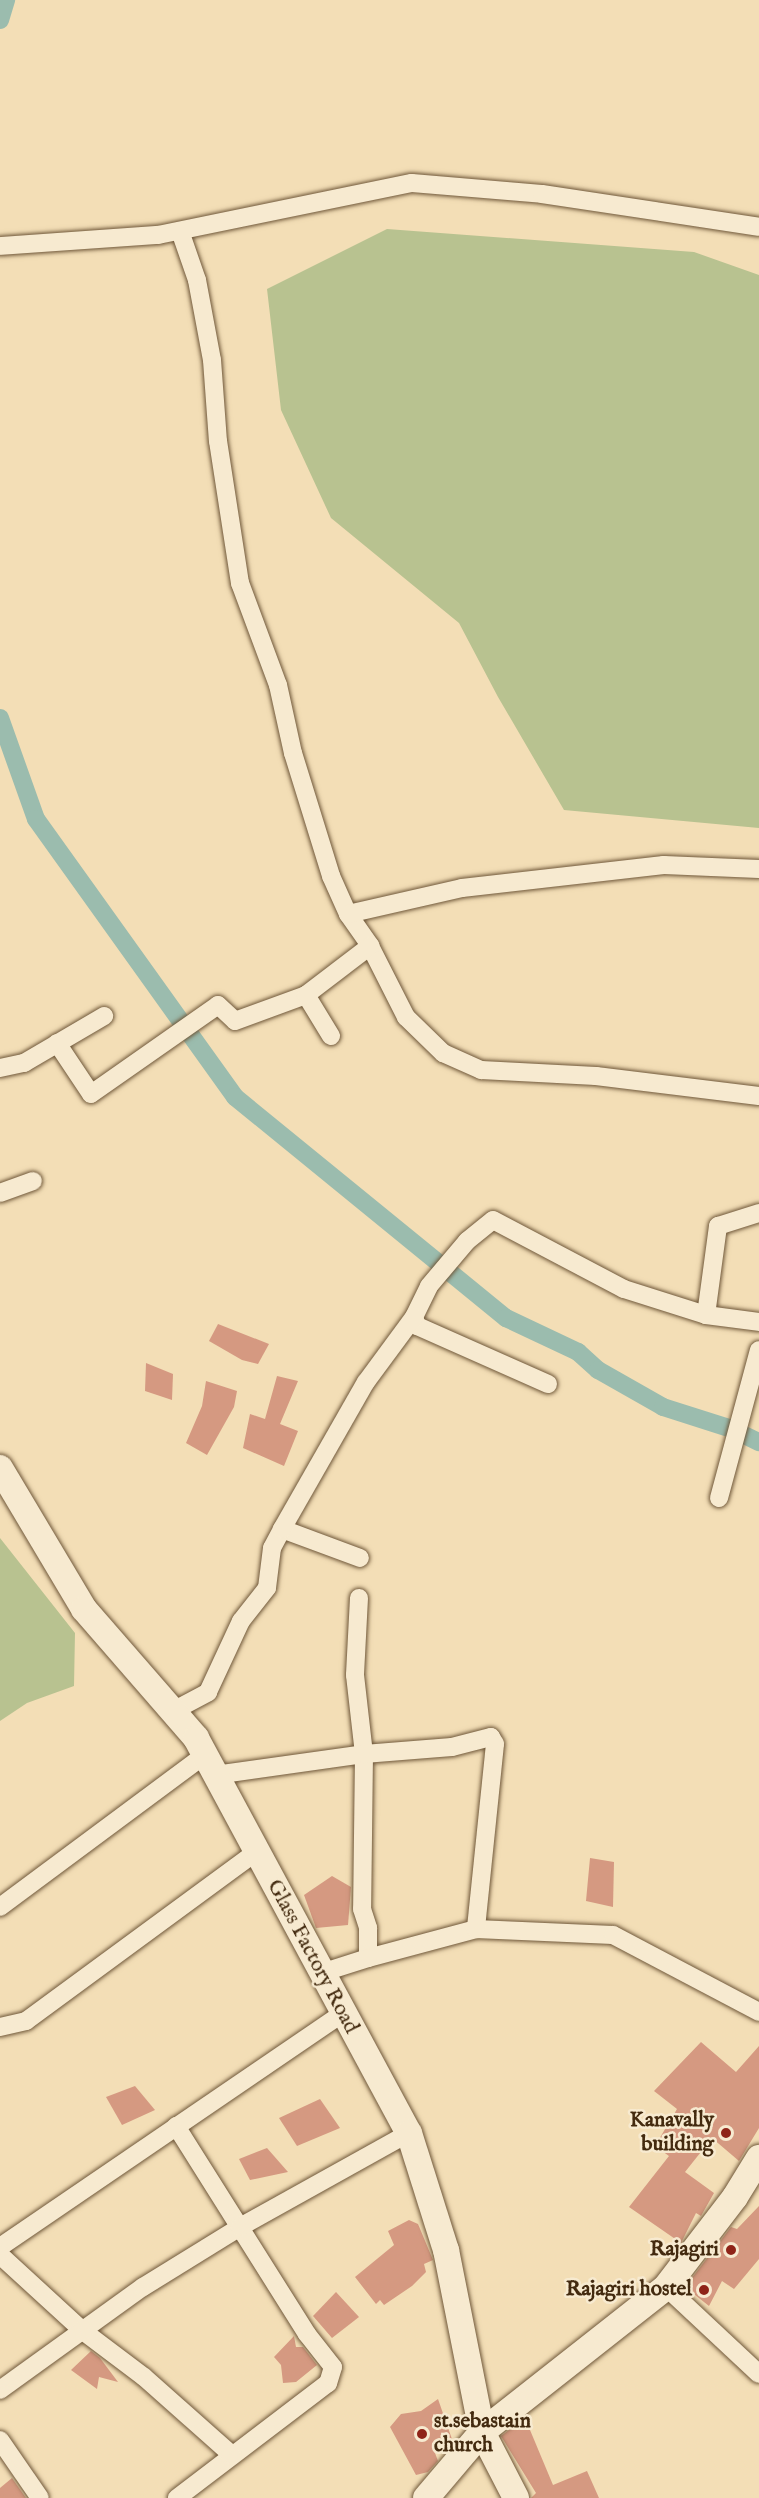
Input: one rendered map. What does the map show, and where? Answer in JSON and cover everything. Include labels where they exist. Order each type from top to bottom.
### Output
[{"type":"main road","name":"Glass Factory Road","points":[[0,1467],[84,1609],[173,1711],[210,1765],[342,2013],[409,2133],[446,2250],[482,2432],[516,2498]]},
{"type":"main road","points":[[426,2498],[482,2432],[666,2287],[735,2197],[759,2158]]},
{"type":"street","points":[[0,246],[54,244],[180,231],[412,183],[542,194],[759,227]]},
{"type":"street","points":[[180,231],[197,280],[213,360],[218,441],[240,583],[278,686],[293,753],[332,876],[348,914],[370,946],[406,1017],[443,1053],[481,1070],[596,1076],[759,1096]]},
{"type":"street","points":[[348,914],[462,888],[664,865],[759,869]]},
{"type":"street","points":[[57,1043],[92,1094],[218,1005],[235,1021],[306,995],[370,946]]},
{"type":"street","points":[[306,995],[331,1036]]},
{"type":"street","points":[[0,1068],[24,1063],[104,1016]]},
{"type":"street","points":[[0,1193],[33,1181]]},
{"type":"street","points":[[706,1315],[718,1226],[759,1213]]},
{"type":"street","points":[[173,1711],[208,1692],[241,1621],[267,1588],[272,1548],[366,1382],[414,1317],[443,1270],[493,1220],[624,1289],[706,1315],[759,1322]]},
{"type":"street","points":[[414,1317],[417,1326],[426,1331],[548,1384]]},
{"type":"street","points":[[719,1498],[759,1350]]},
{"type":"street","points":[[282,1529],[360,1558]]},
{"type":"street","points":[[359,1598],[355,1675],[364,1754],[362,1909],[368,1928],[368,1958]]},
{"type":"street","points":[[0,1907],[210,1765],[452,1747],[491,1737],[495,1744],[476,1929]]},
{"type":"street","points":[[0,2027],[26,2021],[256,1852]]},
{"type":"street","points":[[321,1973],[476,1929],[625,1938],[759,2012]]},
{"type":"street","points":[[0,2247],[342,2013]]},
{"type":"street","points":[[176,2126],[307,2334],[333,2367],[328,2383],[177,2498]]},
{"type":"street","points":[[0,2390],[143,2287],[240,2227],[409,2133]]},
{"type":"street","points":[[0,2255],[83,2331],[153,2384],[232,2455]]},
{"type":"street","points":[[666,2287],[759,2374]]},
{"type":"street","points":[[0,2440],[40,2498]]},
{"type":"green space","points":[[387,229],[694,252],[759,275],[759,828],[564,810],[498,697],[459,623],[331,518],[281,410],[267,289]]},
{"type":"green space","points":[[0,1538],[75,1633],[74,1686],[27,1703],[0,1721]]},
{"type":"building","points":[[218,1324],[269,1344],[258,1364],[242,1360],[209,1341]]},
{"type":"building","points":[[146,1363],[173,1374],[172,1400],[145,1391]]},
{"type":"building","points":[[277,1376],[298,1381],[280,1424],[298,1431],[284,1466],[243,1448],[250,1414],[265,1419]]},
{"type":"building","points":[[206,1381],[237,1391],[234,1407],[207,1455],[186,1443],[202,1406]]},
{"type":"building","points":[[590,1858],[614,1862],[613,1907],[586,1901]]},
{"type":"building","points":[[332,1876],[351,1887],[348,1925],[316,1928],[304,1895]]},
{"type":"building","points":[[701,2042],[736,2072],[759,2046],[759,2128],[739,2161],[712,2138],[685,2172],[714,2193],[701,2216],[696,2213],[681,2243],[629,2207],[669,2156],[655,2146],[677,2109],[654,2091]]},
{"type":"building","points":[[135,2086],[155,2110],[122,2125],[106,2097]]},
{"type":"building","points":[[320,2099],[340,2128],[297,2146],[279,2118]]},
{"type":"building","points":[[267,2148],[288,2172],[250,2180],[239,2159]]},
{"type":"building","points":[[759,2206],[759,2259],[734,2289],[722,2281],[709,2306],[685,2287],[731,2227],[737,2229]]},
{"type":"building","points":[[409,2220],[418,2224],[433,2260],[424,2264],[426,2272],[412,2286],[384,2305],[380,2300],[376,2304],[355,2277],[394,2245],[388,2231]]},
{"type":"building","points":[[336,2292],[359,2317],[332,2338],[313,2316]]},
{"type":"building","points":[[294,2336],[296,2347],[303,2347],[317,2365],[296,2382],[283,2383],[281,2365],[274,2357]]},
{"type":"building","points":[[91,2351],[100,2358],[118,2382],[99,2377],[97,2389],[71,2370]]},
{"type":"building","name":"st.sebastain church","points":[[438,2399],[453,2442],[432,2445],[438,2461],[428,2472],[416,2475],[390,2427],[401,2414],[421,2411]]},
{"type":"building","points":[[525,2418],[553,2485],[587,2471],[599,2498],[531,2498],[536,2493],[501,2436]]},
{"type":"building","points":[[12,2478],[26,2498],[0,2498],[0,2488]]},
{"type":"waterway","points":[[0,20],[6,0]]},
{"type":"waterway","points":[[0,718],[36,819],[235,1097],[506,1318],[578,1352],[598,1370],[663,1407],[732,1429],[759,1442]]},
{"type":"place","name":"Kanavally building","points":[[726,2133]]},
{"type":"place","name":"Rajagiri","points":[[731,2250]]},
{"type":"place","name":"Rajagiri hostel","points":[[704,2290]]},
{"type":"place","name":"st.sebastain church","points":[[422,2434]]}]
